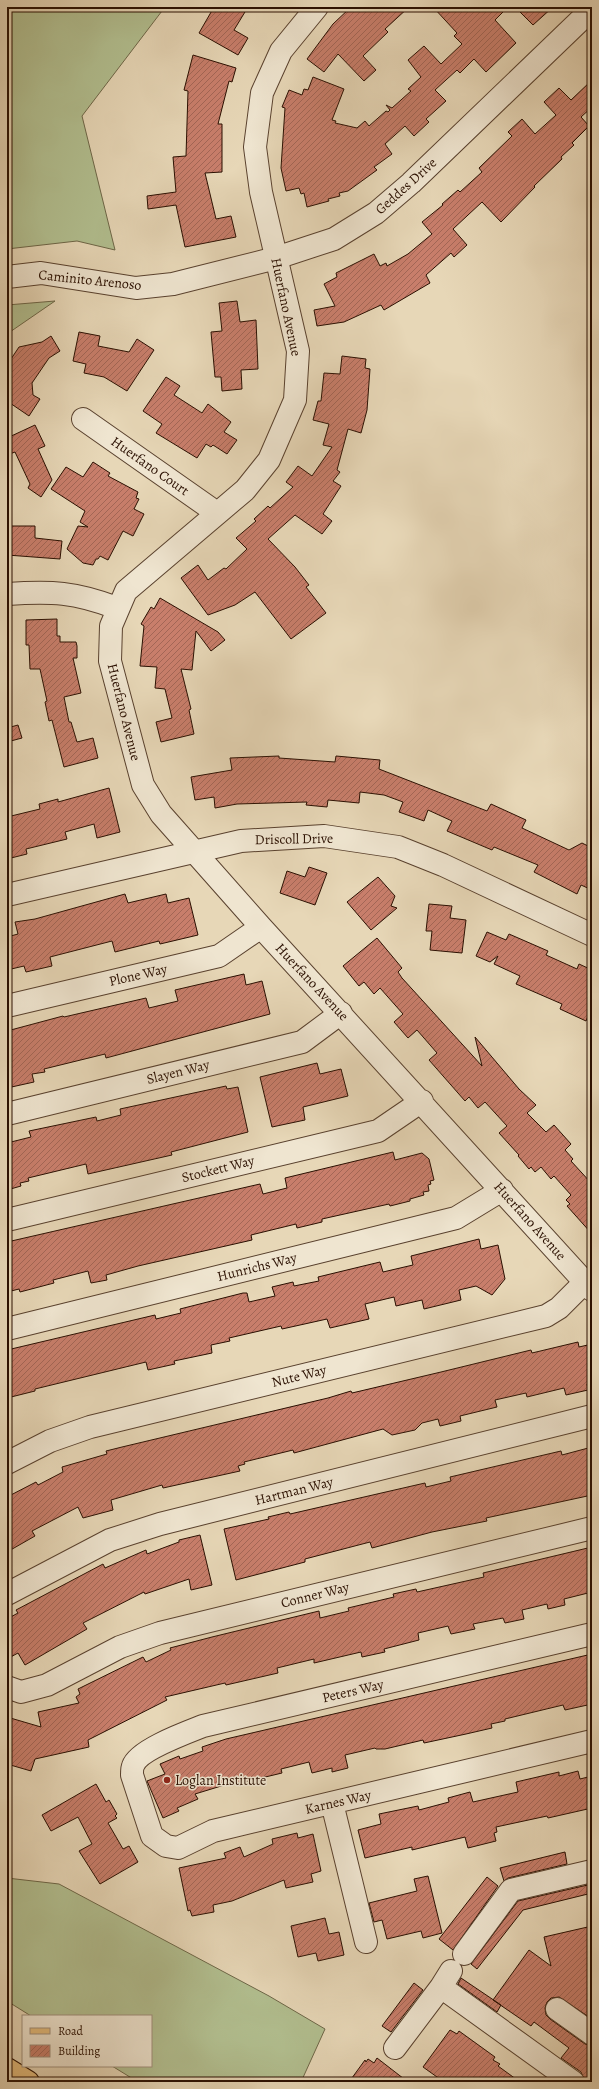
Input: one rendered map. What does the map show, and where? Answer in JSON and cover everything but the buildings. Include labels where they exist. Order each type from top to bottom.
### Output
[{"type":"street","name":"Huerfano Avenue","points":[[316,7],[281,51],[262,94],[255,147],[260,192],[298,351],[295,400],[269,460],[245,490],[126,591],[117,608],[111,626],[110,661],[143,786],[161,814],[261,927],[422,1101],[588,1286]]},
{"type":"street","name":"Geddes Drive","points":[[173,284],[276,258],[334,239],[376,213],[411,183],[592,9]]},
{"type":"street","name":"Caminito Arenoso","points":[[7,277],[41,273],[136,288],[173,284]]},
{"type":"street","name":"Huerfano Court","points":[[83,419],[217,513]]},
{"type":"street","points":[[7,594],[50,592],[89,598],[117,608]]},
{"type":"street","name":"Driscoll Drive","points":[[7,895],[241,841],[324,836],[398,847],[443,864],[592,935]]},
{"type":"street","name":"Plone Way","points":[[7,1006],[219,956],[261,927]]},
{"type":"street","name":"Slayen Way","points":[[7,1114],[302,1042],[341,1013]]},
{"type":"street","name":"Stockett Way","points":[[7,1220],[378,1131],[422,1101]]},
{"type":"street","name":"Hunrichs Way","points":[[7,1329],[456,1218],[502,1190]]},
{"type":"street","name":"Nute Way","points":[[8,1462],[50,1441],[90,1427],[546,1316],[588,1286]]},
{"type":"street","name":"Hartman Way","points":[[7,1594],[110,1540],[160,1524],[592,1416]]},
{"type":"street","name":"Conner Way","points":[[7,1687],[21,1692],[47,1685],[120,1647],[160,1633],[592,1528]]},
{"type":"street","name":"Peters Way","points":[[132,1775],[133,1765],[138,1758],[172,1737],[203,1726],[592,1634]]},
{"type":"street","name":"Karnes Way","points":[[132,1775],[152,1836],[166,1846],[178,1848],[213,1831],[592,1742]]},
{"type":"street","points":[[332,1803],[366,1942]]},
{"type":"street","points":[[464,1954],[511,1890],[592,1871]]},
{"type":"street","points":[[395,2048],[446,1979],[573,2082]]},
{"type":"street","points":[[557,2009],[592,2034]]},
{"type":"green space","points":[[7,7],[165,7],[82,116],[115,250],[77,241],[7,249]]},
{"type":"green space","points":[[55,301],[7,334],[7,305]]},
{"type":"green space","points":[[7,1878],[59,1884],[269,1996],[325,2029],[301,2082],[138,2082],[114,2067],[152,2067],[152,2015],[29,2015],[7,2001]]},
{"type":"place","name":"Loglan Institute","points":[[167,1780]]}]
